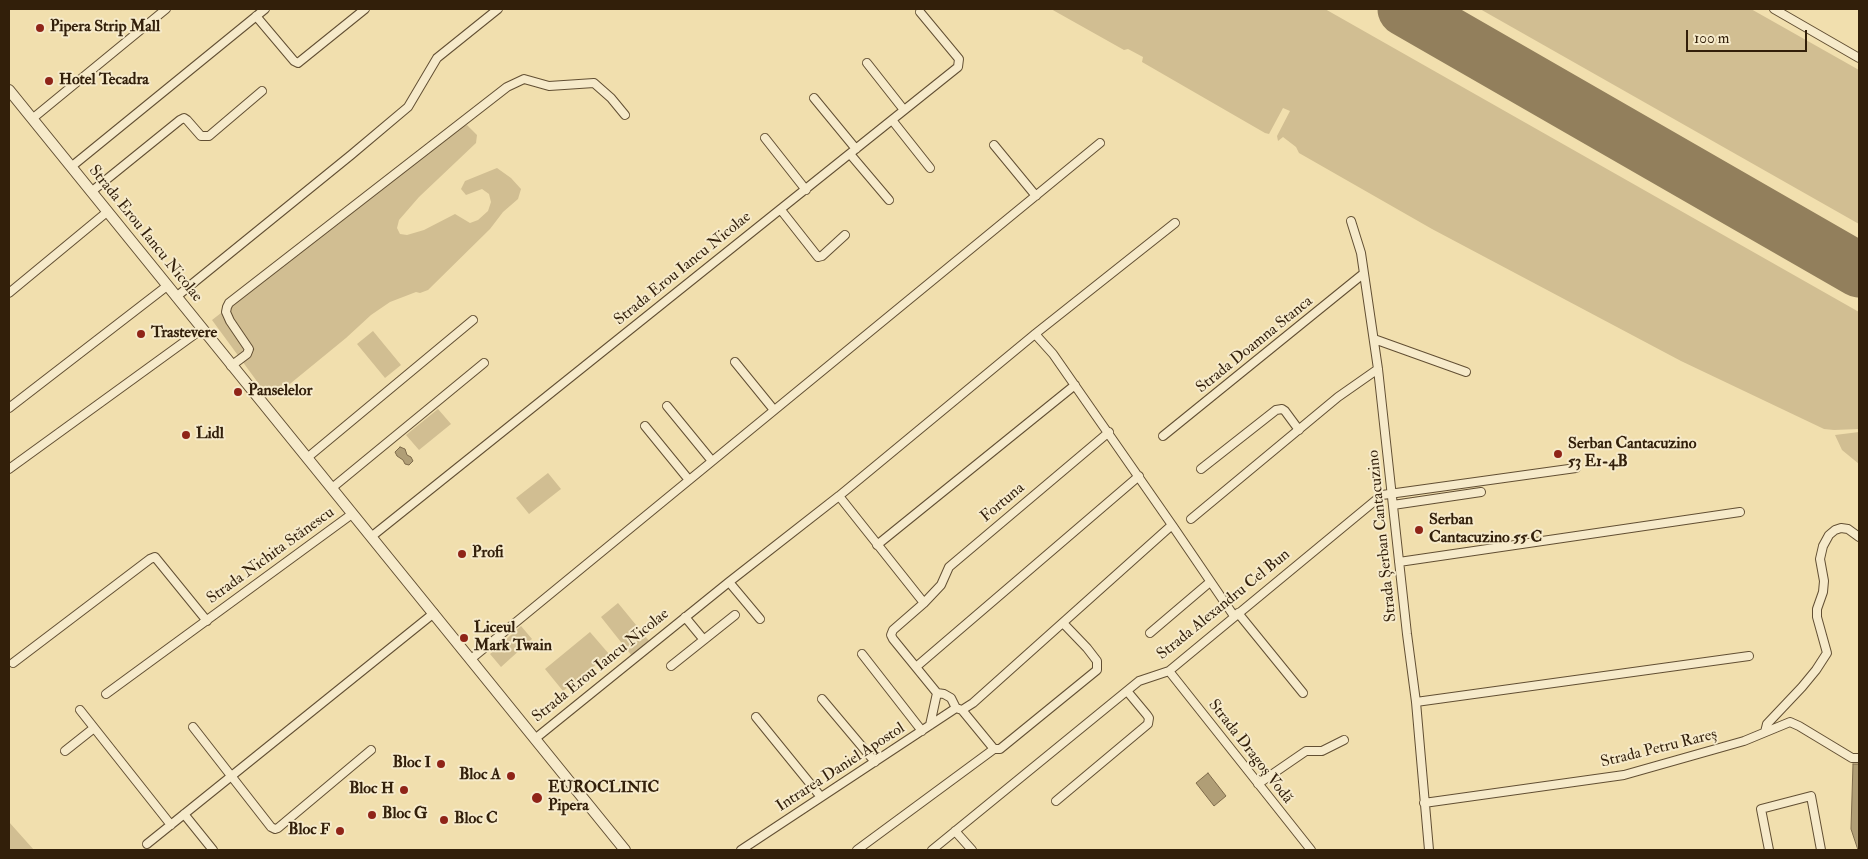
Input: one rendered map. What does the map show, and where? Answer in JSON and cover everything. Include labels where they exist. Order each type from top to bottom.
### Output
[{"type":"street","points":[[32,119],[166,9]]},
{"type":"street","points":[[71,167],[265,9]]},
{"type":"street","points":[[256,16],[294,62],[298,63],[365,9]]},
{"type":"street","points":[[176,297],[352,155],[408,107],[437,58],[498,9]]},
{"type":"street","points":[[1774,9],[1859,58]]},
{"type":"street","name":"Strada Erou Iancu Nicolae","points":[[371,537],[958,67],[959,59],[920,12]]},
{"type":"street","points":[[867,63],[904,110]]},
{"type":"street","points":[[231,366],[247,354],[249,350],[226,312],[226,307],[229,303],[507,87],[524,79],[549,86],[594,83],[611,98],[625,115]]},
{"type":"street","name":"Strada Erou Iancu Nicolae","points":[[9,90],[231,366],[626,850]]},
{"type":"street","points":[[91,192],[180,120],[184,118],[187,120],[201,136],[209,136],[262,91]]},
{"type":"street","points":[[814,98],[889,200]]},
{"type":"street","points":[[892,120],[930,168]]},
{"type":"street","points":[[765,138],[806,190]]},
{"type":"street","points":[[471,659],[1100,143]]},
{"type":"street","points":[[994,145],[1036,196]]},
{"type":"street","points":[[781,210],[818,257],[822,256],[845,235]]},
{"type":"street","points":[[9,293],[107,212]]},
{"type":"street","name":"Strada Șerban Cantacuzino","points":[[1351,221],[1358,238],[1374,339],[1399,562],[1420,701],[1424,802],[1429,850]]},
{"type":"street","name":"Strada Erou Iancu Nicolae","points":[[536,738],[685,617],[839,496],[1035,334],[1175,223]]},
{"type":"street","name":"Strada Doamna Stanca","points":[[1163,436],[1363,274]]},
{"type":"street","points":[[9,408],[167,286]]},
{"type":"street","points":[[307,458],[473,320]]},
{"type":"street","points":[[9,469],[202,329]]},
{"type":"street","points":[[1035,334],[1053,354],[1109,432],[1210,582],[1303,693]]},
{"type":"street","points":[[1374,339],[1466,372]]},
{"type":"street","points":[[735,362],[774,410]]},
{"type":"street","points":[[332,488],[484,363]]},
{"type":"street","points":[[1191,519],[1338,397],[1378,369]]},
{"type":"street","points":[[877,545],[1075,385]]},
{"type":"street","points":[[667,406],[712,461]]},
{"type":"street","points":[[1201,469],[1276,410],[1282,409],[1285,411],[1299,430]]},
{"type":"street","points":[[645,426],[689,480]]},
{"type":"street","name":"Fortuna","points":[[916,667],[893,640],[891,634],[894,630],[924,604],[941,585],[949,567],[1109,432]]},
{"type":"street","points":[[1392,493],[1576,468]]},
{"type":"street","points":[[994,749],[951,698],[937,693],[916,667],[1139,476]]},
{"type":"street","points":[[1393,504],[1481,492]]},
{"type":"street","name":"Strada Alexandru Cel Bun","points":[[932,850],[1127,690],[1139,681],[1169,671],[1382,495],[1392,493]]},
{"type":"street","points":[[839,496],[924,604]]},
{"type":"street","points":[[1399,562],[1740,512]]},
{"type":"street","name":"Strada Nichita Stănescu","points":[[106,694],[352,514]]},
{"type":"street","name":"Intrarea Daniel Apostol","points":[[741,850],[930,725],[973,703],[1172,525]]},
{"type":"street","points":[[1765,732],[1767,724],[1812,675],[1827,653],[1817,617],[1817,609],[1823,592],[1824,581],[1820,559],[1823,546],[1829,535],[1834,530],[1841,528],[1848,529],[1859,537]]},
{"type":"street","name":"Strada Nichita Stănescu","points":[[12,663],[150,559],[154,558],[159,561],[207,620]]},
{"type":"street","points":[[729,582],[760,619]]},
{"type":"street","points":[[1150,633],[1210,582]]},
{"type":"street","points":[[147,844],[434,613]]},
{"type":"street","points":[[672,666],[734,615]]},
{"type":"street","points":[[685,617],[704,640]]},
{"type":"street","points":[[857,850],[994,749],[1000,749],[1096,670],[1097,661],[1088,648],[1063,623]]},
{"type":"street","points":[[862,654],[922,731]]},
{"type":"street","points":[[1420,701],[1749,656]]},
{"type":"street","name":"Strada Dragoș Vodă","points":[[1169,671],[1311,850]]},
{"type":"street","points":[[1056,801],[1148,724],[1149,718],[1127,690]]},
{"type":"street","points":[[930,725],[937,693]]},
{"type":"street","points":[[822,699],[875,762]]},
{"type":"street","points":[[80,710],[171,825]]},
{"type":"street","points":[[756,717],[821,797]]},
{"type":"street","name":"Strada Petru Rareș","points":[[1424,802],[1624,775],[1744,741],[1790,722],[1852,758],[1859,758]]},
{"type":"street","points":[[193,727],[271,828],[275,829],[371,750]]},
{"type":"street","points":[[65,751],[94,728]]},
{"type":"street","points":[[1258,784],[1302,754],[1310,751],[1322,751],[1344,740]]},
{"type":"street","points":[[1769,850],[1761,809],[1811,796],[1822,850]]},
{"type":"street","points":[[184,814],[213,850]]},
{"type":"street","points":[[955,831],[972,850]]},
{"type":"shaded area","points":[[1051,9],[1325,9],[1859,312],[1859,429],[1824,429],[1681,361],[1432,229],[1299,153],[1296,147],[1283,137],[1278,141],[1277,136],[1290,111],[1283,108],[1269,134],[1265,133],[1142,62],[1143,57],[1128,49],[1124,50]]},
{"type":"shaded area","points":[[1480,9],[1751,9],[1859,70],[1859,224]]},
{"type":"shaded area","points":[[467,125],[477,135],[476,143],[419,197],[399,220],[397,228],[400,234],[407,235],[424,230],[455,214],[470,223],[478,220],[488,211],[491,202],[489,194],[482,189],[466,195],[461,189],[465,181],[497,168],[511,178],[521,189],[518,199],[503,212],[490,229],[428,290],[420,293],[416,292],[390,302],[371,315],[280,392],[267,395],[212,320],[461,127]]},
{"type":"shaded area","points":[[373,331],[401,365],[385,378],[357,344]]},
{"type":"shaded area","points":[[438,409],[451,424],[419,450],[406,435]]},
{"type":"shaded area","points":[[1859,432],[1859,464],[1842,450],[1835,435]]},
{"type":"shaded area","points":[[400,447],[405,449],[407,455],[413,461],[409,465],[405,464],[395,452]]},
{"type":"shaded area","points":[[548,473],[561,489],[529,514],[516,498]]},
{"type":"shaded area","points":[[618,603],[650,642],[632,656],[601,617]]},
{"type":"shaded area","points":[[521,626],[532,639],[501,667],[490,654]]},
{"type":"shaded area","points":[[590,632],[609,654],[563,691],[545,669]]},
{"type":"shaded area","points":[[1853,764],[1859,764],[1859,850],[1851,829]]},
{"type":"shaded area","points":[[1208,773],[1226,796],[1214,806],[1196,783]]},
{"type":"shaded area","points":[[9,822],[34,850],[9,850]]},
{"type":"runway","points":[[1405,9],[1859,270]]},
{"type":"place","name":"Pipera Strip Mall","points":[[40,28]]},
{"type":"place","name":"Hotel Tecadra","points":[[49,81]]},
{"type":"place","name":"Trastevere","points":[[141,334]]},
{"type":"place","name":"Panselelor","points":[[238,392]]},
{"type":"place","name":"Lidl","points":[[186,435]]},
{"type":"place","name":"Serban Cantacuzino 53 E1-4B","points":[[1558,454]]},
{"type":"place","name":"Serban Cantacuzino 55 C","points":[[1419,530]]},
{"type":"place","name":"Profi","points":[[462,554]]},
{"type":"place","name":"Liceul Mark Twain","points":[[464,638]]},
{"type":"place","name":"Bloc I","points":[[441,764]]},
{"type":"place","name":"Bloc A","points":[[511,776]]},
{"type":"place","name":"Bloc H","points":[[404,790]]},
{"type":"place","name":"EUROCLINIC Pipera","points":[[537,798]]},
{"type":"place","name":"Bloc G","points":[[372,815]]},
{"type":"place","name":"Bloc C","points":[[444,820]]},
{"type":"place","name":"Bloc F","points":[[340,831]]}]
